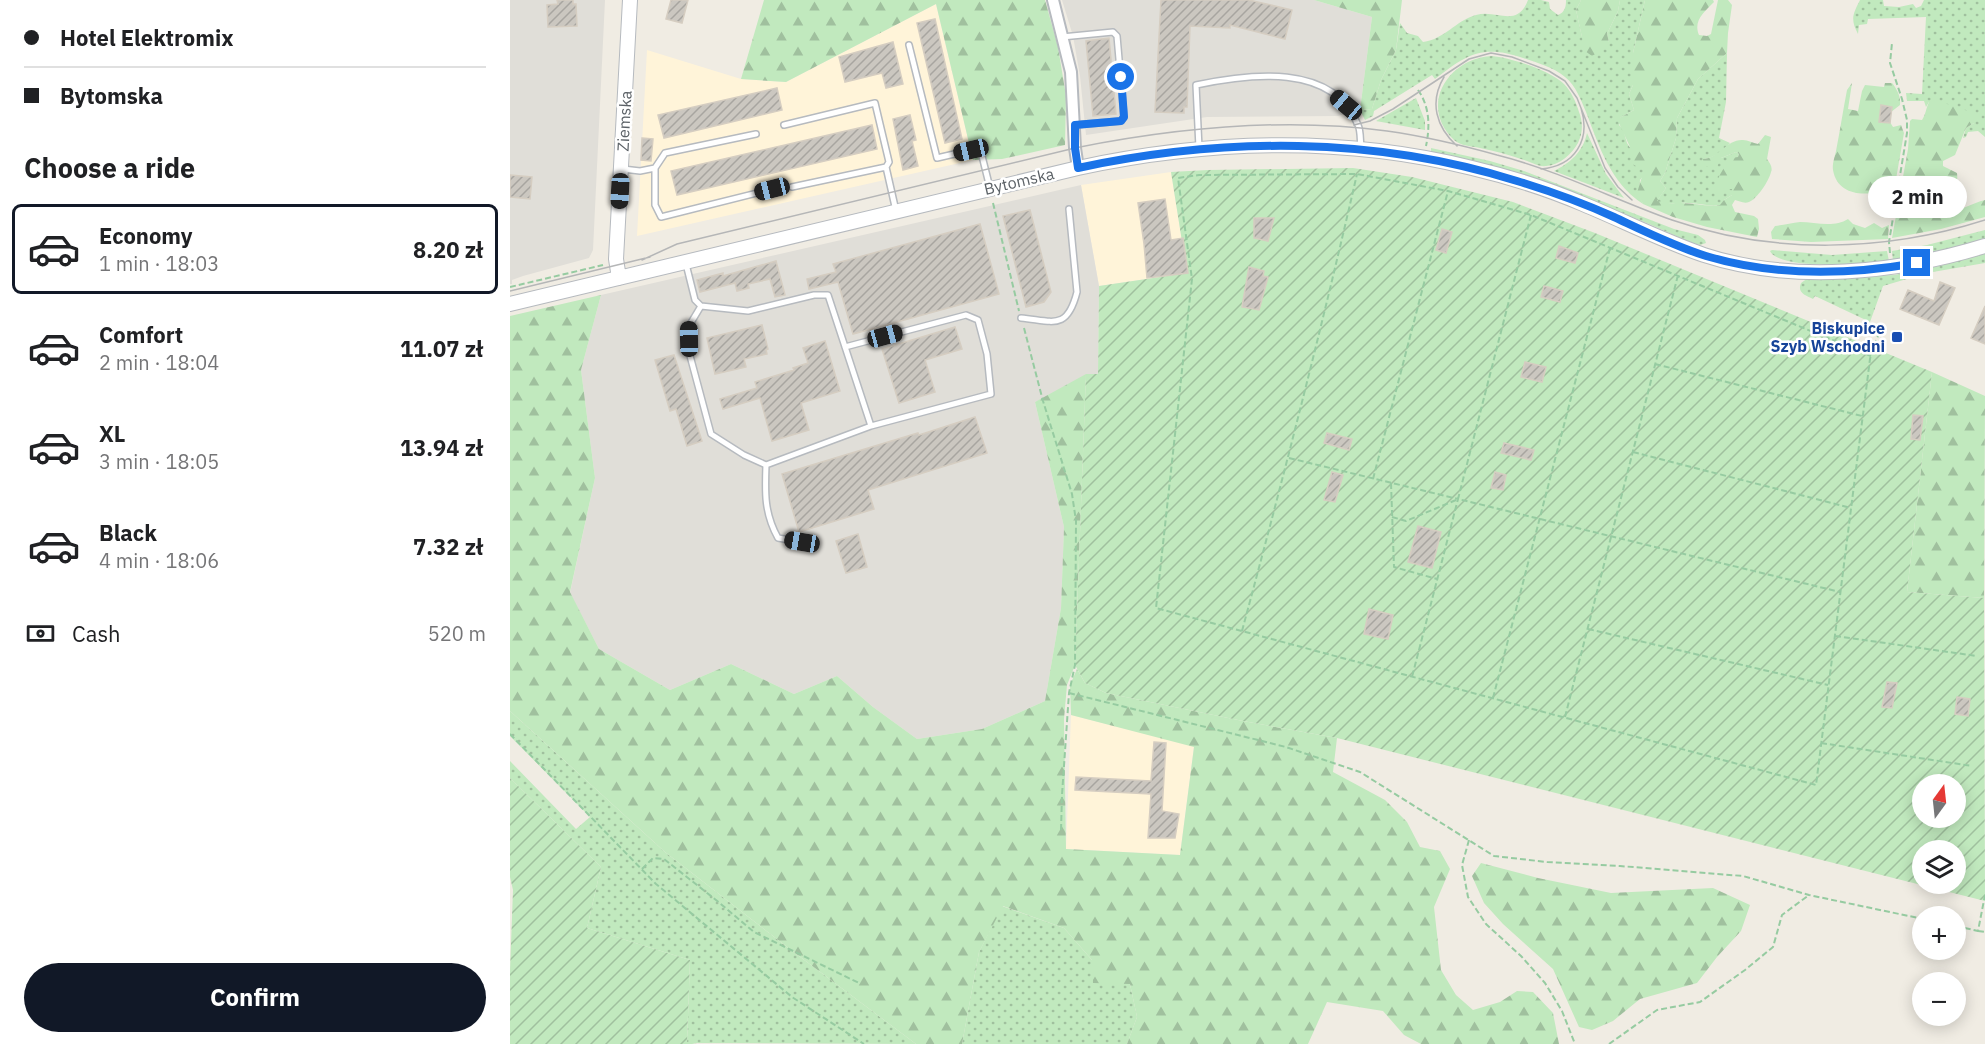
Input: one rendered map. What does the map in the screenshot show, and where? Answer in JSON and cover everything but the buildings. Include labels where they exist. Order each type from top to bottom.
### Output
[{"type":"street","name":"Ziemska","points":[[620,278],[616,259],[630,0]]},
{"type":"street","points":[[1053,0],[1071,72],[1078,168]]},
{"type":"street","name":"Bytomska","points":[[510,304],[1078,168],[1147,154],[1198,148],[1262,145],[1361,150],[1442,162],[1516,180],[1580,203],[1692,251],[1758,267],[1815,271],[1891,268],[1941,259],[1985,246]]},
{"type":"lane","points":[[1062,37],[1113,32],[1117,36],[1124,117],[1121,121],[1075,125]]},
{"type":"lane","points":[[909,45],[937,158],[980,148],[990,188]]},
{"type":"lane","points":[[1198,148],[1196,85],[1222,79],[1263,75],[1293,78],[1327,89],[1346,105],[1358,124],[1361,150]]},
{"type":"lane","points":[[784,125],[875,103],[889,162],[886,167],[896,211]]},
{"type":"lane","points":[[756,134],[665,153],[655,168],[655,205],[661,217],[772,189]]},
{"type":"lane","points":[[792,188],[886,167]]},
{"type":"lane","points":[[621,169],[640,171],[655,168]]},
{"type":"lane","points":[[1021,318],[1053,323],[1061,320],[1074,304],[1077,292],[1069,209]]},
{"type":"lane","points":[[685,262],[694,300],[701,306],[748,311],[814,296],[828,296],[871,426]]},
{"type":"lane","points":[[701,306],[689,326],[689,352],[711,434],[744,455],[766,465],[871,426],[991,394],[987,354],[978,320],[966,315],[845,347]]},
{"type":"lane","points":[[766,465],[765,489],[769,522],[778,538],[802,542]]},
{"type":"path","points":[[1891,268],[1890,242],[1907,133],[1907,120],[1902,99],[1890,63],[1892,44]]},
{"type":"path","points":[[1418,90],[1429,121],[1425,149]]},
{"type":"path","points":[[1242,631],[1289,458],[1357,174]]},
{"type":"path","points":[[1871,356],[1531,215],[1448,191],[1357,174],[1199,175],[1178,178],[1192,279],[1156,608],[1816,785],[1871,356],[1878,336]]},
{"type":"path","points":[[990,188],[1043,401],[1072,494],[1076,520],[1075,665],[1069,693],[1061,830]]},
{"type":"path","points":[[1373,479],[1448,191]]},
{"type":"path","points":[[1412,677],[1531,215]]},
{"type":"path","points":[[1493,698],[1610,247]]},
{"type":"path","points":[[510,287],[601,267],[606,259]]},
{"type":"path","points":[[1565,718],[1678,275]]},
{"type":"path","points":[[1655,364],[1863,416]]},
{"type":"path","points":[[1633,452],[1851,508]]},
{"type":"path","points":[[1289,458],[1840,592]]},
{"type":"path","points":[[1390,483],[1394,567],[1437,579]]},
{"type":"path","points":[[1392,517],[1406,521],[1458,499]]},
{"type":"path","points":[[1588,628],[1829,685]]},
{"type":"path","points":[[1835,636],[1977,656]]},
{"type":"path","points":[[1069,693],[1286,747],[1360,772],[1494,856],[1743,876],[1809,895],[1912,917]]},
{"type":"path","points":[[510,734],[656,884],[792,996],[864,1044]]},
{"type":"path","points":[[1821,743],[1972,766]]},
{"type":"path","points":[[1469,840],[1462,865],[1468,897],[1486,924],[1521,956],[1545,983],[1562,1011],[1575,1044]]},
{"type":"path","points":[[642,869],[653,858],[664,859],[754,932],[859,983]]},
{"type":"path","points":[[1610,1044],[1657,1010],[1700,1002],[1745,970],[1773,947],[1782,915],[1809,895]]},
{"type":"path","points":[[1978,931],[1985,895]]},
{"type":"path","points":[[1966,928],[1985,932]]},
{"type":"shaded area","points":[[510,0],[605,0],[593,250],[589,258],[523,276],[512,280],[512,284],[510,284]]},
{"type":"shaded area","points":[[1062,0],[1314,0],[1372,17],[1360,110],[1338,116],[1207,117],[1086,135],[1073,36]]},
{"type":"shaded area","points":[[936,4],[973,160],[637,236],[647,50],[741,79],[786,82]]},
{"type":"shaded area","points":[[1171,172],[1187,273],[1099,286],[1081,185]]},
{"type":"shaded area","points":[[1081,185],[1099,286],[1098,375],[1035,402],[1064,527],[1061,608],[1045,701],[982,729],[917,739],[873,707],[837,676],[794,694],[731,664],[670,690],[599,649],[570,593],[595,478],[581,370],[601,295]]},
{"type":"shaded area","points":[[1071,715],[1194,746],[1180,855],[1066,849]]},
{"type":"green space","points":[[764,0],[1045,0],[1058,47],[1066,96],[1065,145],[1002,159],[973,160],[936,4],[786,82],[741,79]]},
{"type":"green space","points":[[1314,0],[1402,0],[1396,50],[1381,80],[1372,109],[1360,110],[1372,17]]},
{"type":"green space","points":[[1528,0],[1549,2],[1550,9],[1558,15],[1565,9],[1566,0],[1581,0],[1576,10],[1582,37],[1609,42],[1607,34],[1618,11],[1620,0],[1645,0],[1633,53],[1633,85],[1629,94],[1634,110],[1621,117],[1619,125],[1623,129],[1627,143],[1644,169],[1644,175],[1640,180],[1639,195],[1643,204],[1614,175],[1601,151],[1578,93],[1572,85],[1555,71],[1523,58],[1497,52],[1476,54],[1457,63],[1435,79],[1432,75],[1374,111],[1373,116],[1365,120],[1360,110],[1372,109],[1381,80],[1396,50],[1400,23],[1407,33],[1418,36],[1423,42],[1438,37],[1462,21],[1476,15],[1512,16],[1518,14]]},
{"type":"green space","points":[[1581,0],[1620,0],[1618,11],[1607,34],[1609,42],[1607,47],[1592,56],[1585,51],[1576,10]]},
{"type":"green space","points":[[1645,0],[1713,0],[1714,2],[1700,17],[1697,25],[1699,35],[1707,36],[1711,34],[1718,0],[1728,0],[1732,5],[1727,53],[1698,79],[1677,118],[1676,138],[1665,173],[1660,181],[1666,188],[1657,201],[1720,205],[1732,195],[1732,189],[1726,189],[1722,195],[1717,196],[1714,192],[1717,182],[1728,162],[1738,157],[1739,154],[1736,152],[1721,158],[1717,167],[1704,166],[1703,159],[1709,158],[1737,140],[1758,144],[1765,135],[1771,137],[1767,159],[1772,170],[1765,185],[1749,202],[1735,200],[1732,205],[1735,212],[1758,219],[1757,237],[1707,227],[1673,217],[1643,204],[1637,193],[1644,170],[1634,165],[1634,159],[1629,152],[1630,147],[1618,121],[1634,110],[1629,94],[1633,85],[1633,53]]},
{"type":"green space","points":[[1860,0],[1883,0],[1884,6],[1899,7],[1913,4],[1916,8],[1921,6],[1924,0],[1985,0],[1985,137],[1978,131],[1968,132],[1963,138],[1966,128],[1974,123],[1954,108],[1929,102],[1926,107],[1924,101],[1907,101],[1906,93],[1922,94],[1926,17],[1868,19],[1867,24],[1859,25],[1858,34],[1853,17]]},
{"type":"green space","points":[[1727,53],[1726,102],[1719,138],[1730,143],[1718,154],[1704,159],[1721,158],[1736,152],[1739,154],[1726,189],[1733,189],[1732,195],[1721,205],[1656,202],[1666,188],[1660,181],[1665,173],[1676,138],[1677,118],[1698,79]]},
{"type":"green space","points":[[1492,56],[1519,62],[1550,74],[1569,90],[1578,108],[1581,135],[1572,151],[1556,164],[1538,165],[1502,153],[1466,146],[1454,140],[1443,127],[1439,113],[1439,99],[1443,86],[1451,74],[1462,65]]},
{"type":"green space","points":[[1852,83],[1848,109],[1858,111],[1865,85],[1884,87],[1885,83],[1892,83],[1899,96],[1900,105],[1891,112],[1892,107],[1881,105],[1879,121],[1890,122],[1893,127],[1901,125],[1904,133],[1895,185],[1878,192],[1850,191],[1836,180],[1833,170],[1847,90]]},
{"type":"green space","points":[[1416,98],[1425,121],[1425,130],[1376,121]]},
{"type":"green space","points":[[1936,101],[1963,109],[1976,116],[1974,123],[1966,128],[1955,155],[1943,161],[1943,166],[1957,173],[1957,182],[1942,196],[1942,205],[1949,213],[1985,200],[1985,217],[1941,229],[1892,238],[1908,149],[1910,121],[1912,119],[1922,120],[1929,102]]},
{"type":"green space","points":[[1587,133],[1606,174],[1624,198],[1554,171],[1575,156]]},
{"type":"green space","points":[[1431,148],[1524,171],[1674,229],[1698,235],[1706,243],[1700,245],[1692,243],[1628,215],[1532,178],[1431,152]]},
{"type":"green space","points":[[1353,168],[1412,177],[1513,202],[1595,233],[1932,372],[1907,592],[1984,598],[1985,901],[1957,894],[1966,894],[1966,840],[1912,840],[1912,883],[1337,738],[1106,693],[1085,683],[1075,665],[1086,374],[1098,374],[1099,286],[1187,273],[1171,172]]},
{"type":"green space","points":[[1848,219],[1853,224],[1865,228],[1874,223],[1882,228],[1889,225],[1888,239],[1811,242],[1772,239],[1771,232],[1775,226],[1800,222],[1831,224]]},
{"type":"green space","points":[[1985,230],[1985,239],[1939,254],[1893,261],[1892,251],[1927,245]]},
{"type":"green space","points":[[1770,251],[1832,255],[1887,251],[1889,261],[1863,264],[1806,264],[1777,257]]},
{"type":"green space","points":[[1985,253],[1985,263],[1927,273],[1883,286],[1870,322],[1815,296],[1813,299],[1802,293],[1800,289],[1801,283],[1808,278],[1894,275],[1939,266]]},
{"type":"green space","points":[[601,295],[581,370],[595,478],[570,592],[599,649],[670,690],[731,664],[794,694],[837,676],[873,707],[917,739],[982,729],[1045,701],[1061,608],[1064,527],[1035,402],[1086,374],[1075,665],[1067,685],[1064,719],[1066,849],[1180,855],[1194,747],[1071,715],[1070,685],[1077,669],[1085,683],[1106,693],[1337,738],[1333,772],[1385,800],[1407,822],[1420,847],[1440,851],[1450,869],[1434,907],[1441,970],[1456,995],[1473,1010],[1500,1002],[1517,991],[1533,992],[1553,1013],[1559,1044],[1421,1044],[1404,1035],[1383,1011],[1327,1002],[1308,1044],[1127,1044],[1137,1017],[1130,984],[1093,983],[1092,960],[1064,928],[1003,906],[979,952],[962,1044],[916,1044],[665,852],[510,711],[510,316]]},
{"type":"green space","points":[[1932,372],[1985,396],[1984,598],[1907,592]]},
{"type":"green space","points":[[510,711],[665,852],[916,1044],[687,1043],[690,960],[587,928],[601,867],[510,778],[510,761],[576,829],[590,817],[510,736]]},
{"type":"green space","points":[[510,778],[601,867],[587,928],[690,960],[687,1042],[697,1044],[510,1044],[513,890],[510,877]]},
{"type":"green space","points":[[1481,863],[1611,893],[1713,888],[1750,905],[1741,931],[1697,983],[1640,999],[1613,1021],[1592,1030],[1579,1027],[1553,969],[1503,924],[1484,903],[1472,876]]},
{"type":"green space","points":[[1002,906],[1064,928],[1092,960],[1130,984],[1137,1017],[1127,1044],[962,1044],[979,952]]},
{"type":"tram line","points":[[1354,125],[1370,121],[1393,109],[1469,59],[1491,53],[1512,57],[1549,71],[1565,81],[1577,98],[1605,168],[1618,187],[1632,200]]},
{"type":"tram line","points":[[1444,77],[1437,96],[1437,114],[1444,131],[1457,146]]},
{"type":"tram line","points":[[1541,169],[1563,163],[1578,149],[1584,131],[1581,108]]},
{"type":"tram line","points":[[642,260],[677,244],[1075,148],[1191,130],[1270,125],[1348,127],[1401,133],[1456,144],[1519,161],[1672,220],[1749,239],[1789,244],[1869,243],[1947,231],[1985,220]]},
{"type":"tram line","points":[[510,291],[650,257]]},
{"type":"place","name":"Biskupice Szyb Wschodni","points":[[1897,337]]},
{"type":"route","points":[[1121,77],[1124,117],[1121,121],[1075,125],[1078,168],[1118,159],[1211,147],[1262,145],[1381,151],[1474,168],[1516,180],[1580,203],[1692,251],[1731,262],[1758,267],[1815,271],[1868,270],[1917,263]]}]
